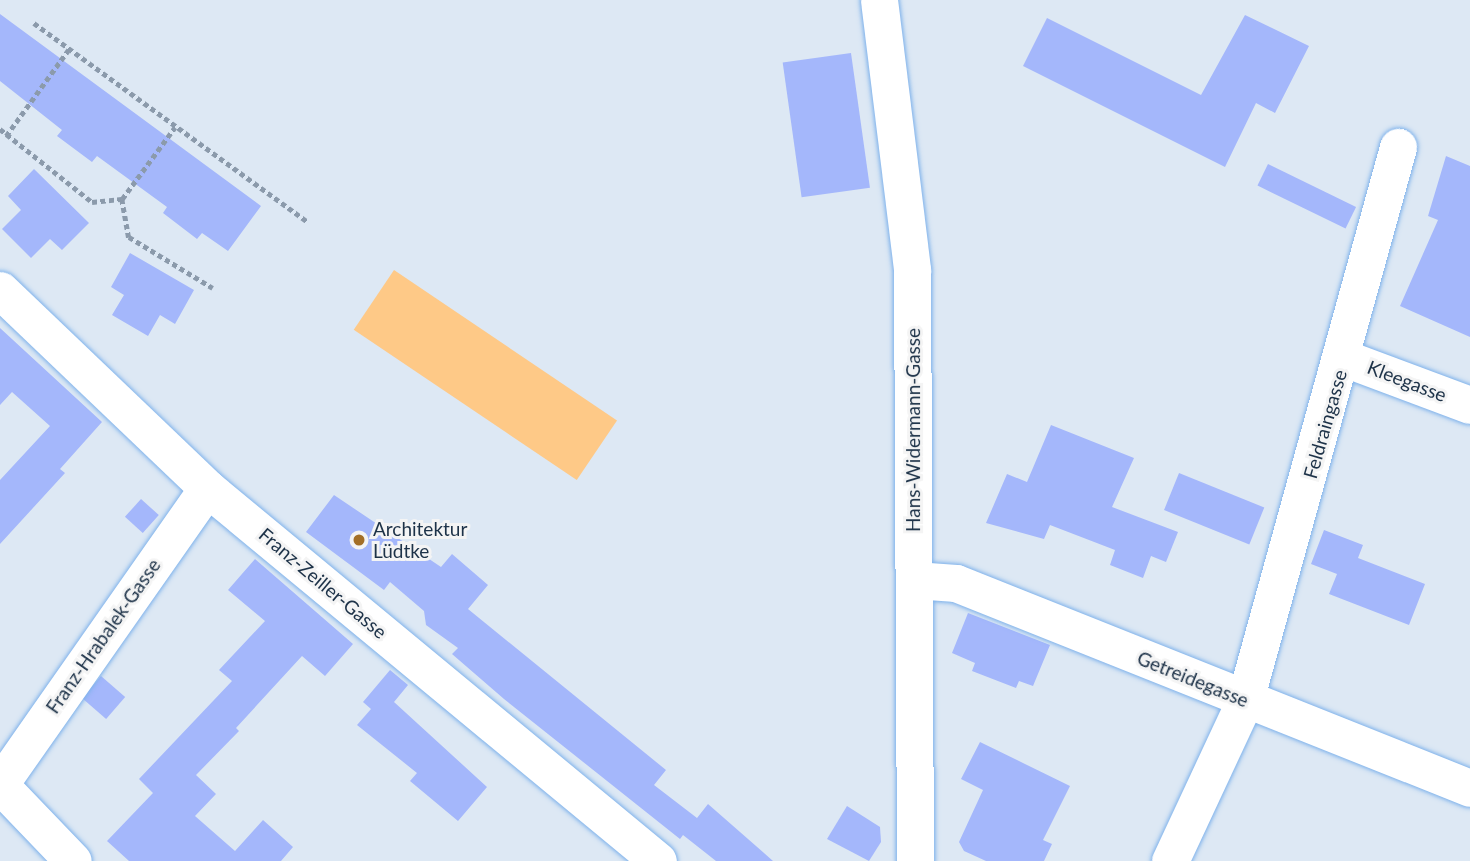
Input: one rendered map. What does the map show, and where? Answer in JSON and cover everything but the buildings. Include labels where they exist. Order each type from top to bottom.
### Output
[{"type":"street","name":"Hans-Widermann-Gasse","points":[[879,0],[912,270],[915,861]]},
{"type":"street","name":"Feldraingasse","points":[[1170,861],[1245,700],[1344,358],[1398,147]]},
{"type":"street","name":"Franz-Zeiller-Gasse","points":[[0,290],[207,488],[658,861]]},
{"type":"street","name":"Kleegasse","points":[[1344,358],[1470,405]]},
{"type":"street","name":"Franz-Hrabalek-Gasse","points":[[0,784],[207,488]]},
{"type":"street","name":"Getreidegasse","points":[[914,580],[957,583],[1470,788]]},
{"type":"street","points":[[0,784],[73,861]]},
{"type":"path","points":[[34,23],[307,221]]},
{"type":"path","points":[[6,136],[69,49]]},
{"type":"path","points":[[175,127],[122,199],[129,237],[213,288]]},
{"type":"path","points":[[0,129],[92,202],[122,199]]},
{"type":"shaded area","points":[[394,270],[617,420],[577,480],[354,330]]},
{"type":"place","name":"Architektur Lüdtke","points":[[359,540]]}]
